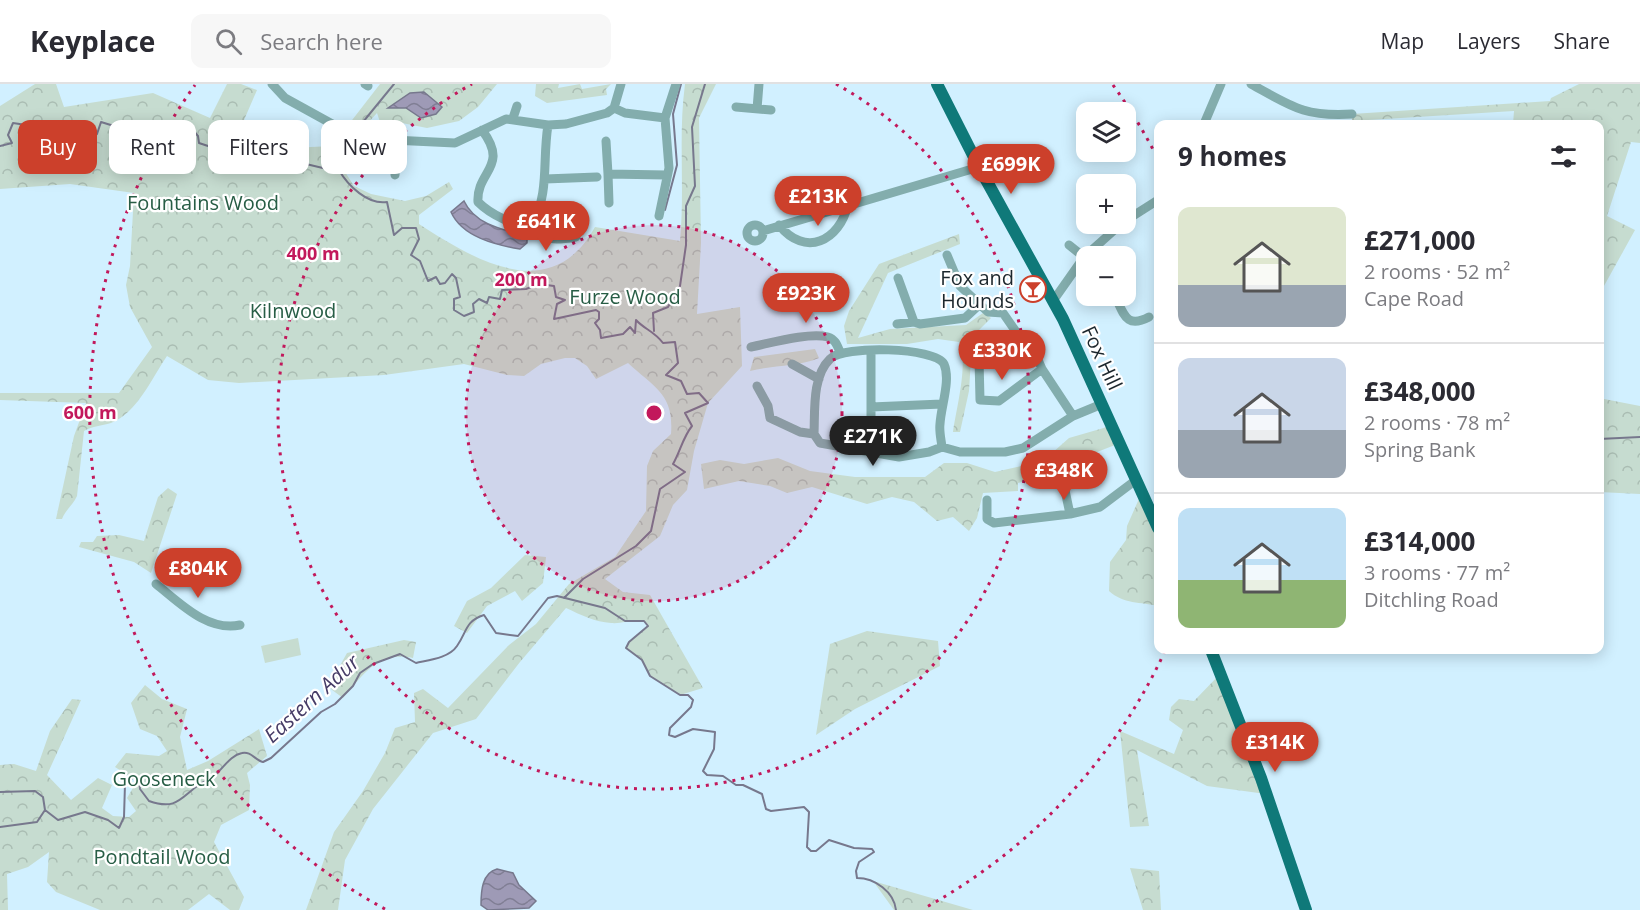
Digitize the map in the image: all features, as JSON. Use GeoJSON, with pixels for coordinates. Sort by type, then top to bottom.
{"type":"FeatureCollection","features":[{"type":"Feature","properties":{"kind":"main road","name":"Fox Hill"},"geometry":{"type":"LineString","coordinates":[[937,84],[979,167],[1053,301],[1154,519]]}},
{"type":"Feature","properties":{"kind":"main road"},"geometry":{"type":"LineString","coordinates":[[1213,654],[1261,778],[1306,910]]}},
{"type":"Feature","properties":{"kind":"street"},"geometry":{"type":"LineString","coordinates":[[273,84],[285,98],[325,120]]}},
{"type":"Feature","properties":{"kind":"street"},"geometry":{"type":"LineString","coordinates":[[614,108],[621,84]]}},
{"type":"Feature","properties":{"kind":"street"},"geometry":{"type":"LineString","coordinates":[[659,216],[669,151],[665,118],[676,84]]}},
{"type":"Feature","properties":{"kind":"street"},"geometry":{"type":"LineString","coordinates":[[757,109],[759,84]]}},
{"type":"Feature","properties":{"kind":"street"},"geometry":{"type":"LineString","coordinates":[[1206,120],[1221,84]]}},
{"type":"Feature","properties":{"kind":"street"},"geometry":{"type":"LineString","coordinates":[[1251,84],[1302,111],[1315,114],[1352,114]]}},
{"type":"Feature","properties":{"kind":"street"},"geometry":{"type":"LineString","coordinates":[[513,118],[517,106]]}},
{"type":"Feature","properties":{"kind":"street"},"geometry":{"type":"LineString","coordinates":[[736,107],[771,110]]}},
{"type":"Feature","properties":{"kind":"street"},"geometry":{"type":"LineString","coordinates":[[407,141],[455,143],[495,122],[513,118],[548,125],[576,122],[614,108],[625,113],[665,118]]}},
{"type":"Feature","properties":{"kind":"street"},"geometry":{"type":"LineString","coordinates":[[532,226],[542,207],[545,179],[544,148],[548,125]]}},
{"type":"Feature","properties":{"kind":"street"},"geometry":{"type":"LineString","coordinates":[[482,130],[492,146],[493,164],[477,193],[478,202],[484,208],[522,227],[532,226]]}},
{"type":"Feature","properties":{"kind":"street"},"geometry":{"type":"LineString","coordinates":[[606,141],[609,203]]}},
{"type":"Feature","properties":{"kind":"street"},"geometry":{"type":"LineString","coordinates":[[763,231],[979,167]]}},
{"type":"Feature","properties":{"kind":"street"},"geometry":{"type":"LineString","coordinates":[[608,174],[666,175]]}},
{"type":"Feature","properties":{"kind":"street"},"geometry":{"type":"LineString","coordinates":[[545,179],[597,177]]}},
{"type":"Feature","properties":{"kind":"street"},"geometry":{"type":"LineString","coordinates":[[1136,213],[1154,202]]}},
{"type":"Feature","properties":{"kind":"street"},"geometry":{"type":"LineString","coordinates":[[779,225],[788,237],[806,242],[820,241],[832,236],[844,221],[848,204]]}},
{"type":"Feature","properties":{"kind":"street"},"geometry":{"type":"LineString","coordinates":[[532,226],[538,235],[550,239],[576,237]]}},
{"type":"Feature","properties":{"kind":"street"},"geometry":{"type":"LineString","coordinates":[[1098,246],[1110,234]]}},
{"type":"Feature","properties":{"kind":"street"},"geometry":{"type":"LineString","coordinates":[[1069,245],[1076,249]]}},
{"type":"Feature","properties":{"kind":"street"},"geometry":{"type":"LineString","coordinates":[[947,255],[960,286],[988,312],[1003,313],[1022,339],[1032,346],[1042,369],[1073,416]]}},
{"type":"Feature","properties":{"kind":"street"},"geometry":{"type":"LineString","coordinates":[[1053,301],[1076,271]]}},
{"type":"Feature","properties":{"kind":"street"},"geometry":{"type":"LineString","coordinates":[[898,278],[914,322]]}},
{"type":"Feature","properties":{"kind":"street"},"geometry":{"type":"LineString","coordinates":[[897,324],[914,322],[920,324],[965,318],[979,305]]}},
{"type":"Feature","properties":{"kind":"street"},"geometry":{"type":"LineString","coordinates":[[1120,306],[1125,317],[1131,322],[1146,323]]}},
{"type":"Feature","properties":{"kind":"street"},"geometry":{"type":"LineString","coordinates":[[751,347],[795,339],[829,337],[837,343],[840,351]]}},
{"type":"Feature","properties":{"kind":"street"},"geometry":{"type":"LineString","coordinates":[[942,447],[942,404],[947,373],[943,362],[934,355],[840,351],[823,367],[819,379],[814,434],[820,443],[899,457],[929,452],[942,447],[960,452],[1005,452],[1023,448],[1073,416],[1102,404]]}},
{"type":"Feature","properties":{"kind":"street"},"geometry":{"type":"LineString","coordinates":[[871,351],[871,424]]}},
{"type":"Feature","properties":{"kind":"street"},"geometry":{"type":"LineString","coordinates":[[979,359],[980,400],[999,401],[1042,369]]}},
{"type":"Feature","properties":{"kind":"street"},"geometry":{"type":"LineString","coordinates":[[792,364],[819,379]]}},
{"type":"Feature","properties":{"kind":"street"},"geometry":{"type":"LineString","coordinates":[[757,386],[768,406],[770,418],[800,432],[814,434]]}},
{"type":"Feature","properties":{"kind":"street"},"geometry":{"type":"LineString","coordinates":[[871,407],[942,404]]}},
{"type":"Feature","properties":{"kind":"street"},"geometry":{"type":"LineString","coordinates":[[987,500],[987,519],[994,523],[1070,514],[1100,507],[1136,480]]}},
{"type":"Feature","properties":{"kind":"street"},"geometry":{"type":"LineString","coordinates":[[1063,481],[1070,514]]}},
{"type":"Feature","properties":{"kind":"street"},"geometry":{"type":"LineString","coordinates":[[156,584],[205,620],[225,626],[240,625]]}},
{"type":"Feature","properties":{"kind":"green space"},"geometry":{"type":"Polygon","coordinates":[[[35,84],[56,84],[64,107],[153,93],[210,118],[227,84],[241,84],[257,90],[244,120],[208,120],[208,174],[309,174],[309,147],[321,147],[321,174],[346,174],[354,186],[371,194],[405,201],[426,196],[449,182],[453,189],[419,215],[419,224],[464,251],[488,262],[512,269],[535,271],[557,265],[577,251],[595,227],[680,241],[685,84],[716,84],[699,118],[701,243],[697,314],[740,307],[742,366],[708,403],[694,451],[687,490],[673,505],[660,536],[605,579],[623,592],[650,595],[703,688],[680,695],[650,676],[642,660],[626,648],[629,642],[648,627],[644,621],[605,622],[588,618],[566,608],[476,719],[433,733],[373,809],[345,860],[338,910],[306,910],[334,832],[363,791],[385,753],[395,728],[415,722],[414,693],[423,689],[448,708],[509,645],[536,624],[569,584],[615,557],[646,511],[647,466],[653,451],[671,434],[671,420],[666,401],[654,386],[628,363],[596,379],[587,366],[575,358],[541,364],[524,376],[507,375],[464,364],[384,375],[239,383],[208,380],[167,356],[143,394],[129,411],[111,423],[84,431],[77,496],[62,519],[56,519],[74,436],[86,403],[0,400],[0,393],[119,393],[152,347],[130,307],[126,285],[130,266],[134,193],[70,184],[0,189],[0,106],[35,84]]]}},
{"type":"Feature","properties":{"kind":"green space"},"geometry":{"type":"Polygon","coordinates":[[[380,84],[497,84],[478,107],[459,121],[427,128],[407,124],[407,120],[379,120],[377,113],[371,120],[352,120],[380,84]]]}},
{"type":"Feature","properties":{"kind":"green space"},"geometry":{"type":"Polygon","coordinates":[[[536,84],[559,84],[558,88],[580,84],[582,89],[611,84],[606,89],[607,95],[547,103],[535,96],[536,84]]]}},
{"type":"Feature","properties":{"kind":"green space"},"geometry":{"type":"Polygon","coordinates":[[[1579,84],[1640,84],[1640,143],[1631,142],[1607,216],[1635,230],[1604,286],[1604,120],[1513,120],[1514,111],[1352,120],[1352,114],[1550,101],[1551,98],[1579,84]]]}},
{"type":"Feature","properties":{"kind":"green space"},"geometry":{"type":"Polygon","coordinates":[[[959,234],[960,244],[888,273],[858,338],[890,329],[966,325],[983,313],[991,318],[978,331],[972,343],[969,391],[960,432],[953,432],[963,362],[959,342],[938,339],[907,344],[847,344],[844,326],[849,311],[879,264],[959,234]]]}},
{"type":"Feature","properties":{"kind":"green space"},"geometry":{"type":"Polygon","coordinates":[[[815,349],[819,358],[811,361],[750,371],[754,357],[815,349]]]}},
{"type":"Feature","properties":{"kind":"green space"},"geometry":{"type":"Polygon","coordinates":[[[1604,399],[1640,406],[1640,494],[1604,492],[1604,399]]]}},
{"type":"Feature","properties":{"kind":"green space"},"geometry":{"type":"Polygon","coordinates":[[[1107,427],[1115,445],[1092,454],[1079,454],[1052,474],[1018,483],[1018,491],[983,493],[977,518],[969,531],[953,517],[937,521],[914,502],[892,497],[867,504],[812,487],[787,493],[770,486],[739,481],[704,489],[701,464],[720,460],[744,464],[778,458],[810,471],[855,477],[925,477],[944,463],[967,463],[995,472],[1043,461],[1069,438],[1107,427]]]}},
{"type":"Feature","properties":{"kind":"green space"},"geometry":{"type":"Polygon","coordinates":[[[168,488],[177,494],[151,573],[134,562],[79,547],[81,542],[93,542],[97,536],[119,535],[144,541],[158,497],[168,488]]]}},
{"type":"Feature","properties":{"kind":"green space"},"geometry":{"type":"Polygon","coordinates":[[[1142,492],[1154,519],[1154,605],[1126,600],[1109,591],[1110,562],[1126,540],[1127,526],[1142,492]]]}},
{"type":"Feature","properties":{"kind":"green space"},"geometry":{"type":"Polygon","coordinates":[[[525,555],[546,557],[543,583],[522,601],[515,591],[487,606],[467,633],[454,626],[467,601],[491,588],[525,555]]]}},
{"type":"Feature","properties":{"kind":"green space"},"geometry":{"type":"Polygon","coordinates":[[[867,631],[938,641],[940,666],[855,709],[816,735],[830,644],[867,631]]]}},
{"type":"Feature","properties":{"kind":"green space"},"geometry":{"type":"Polygon","coordinates":[[[298,638],[301,655],[265,663],[261,646],[298,638]]]}},
{"type":"Feature","properties":{"kind":"green space"},"geometry":{"type":"Polygon","coordinates":[[[404,640],[416,642],[413,658],[401,656],[381,661],[365,673],[343,698],[328,687],[347,653],[404,640]]]}},
{"type":"Feature","properties":{"kind":"green space"},"geometry":{"type":"Polygon","coordinates":[[[1221,673],[1266,794],[1207,786],[1137,750],[1149,826],[1130,827],[1120,731],[1174,754],[1183,730],[1169,720],[1171,707],[1179,699],[1194,701],[1221,673]]]}},
{"type":"Feature","properties":{"kind":"green space","name":"Pondtail Wood"},"geometry":{"type":"Polygon","coordinates":[[[145,685],[162,699],[187,709],[180,737],[187,770],[208,761],[259,729],[267,756],[247,773],[250,785],[249,810],[221,825],[214,842],[244,897],[239,910],[230,910],[209,894],[188,910],[100,910],[56,892],[47,882],[49,852],[28,867],[7,874],[8,910],[0,910],[0,765],[14,764],[36,771],[50,731],[72,699],[81,700],[47,775],[71,800],[98,778],[112,785],[102,808],[113,816],[129,817],[136,811],[127,798],[137,781],[115,767],[126,753],[159,756],[167,751],[157,736],[140,729],[131,703],[145,685]]]}},
{"type":"Feature","properties":{"kind":"green space"},"geometry":{"type":"Polygon","coordinates":[[[1130,868],[1159,871],[1161,910],[1143,910],[1130,868]]]}},
{"type":"Feature","properties":{"kind":"green space"},"geometry":{"type":"Polygon","coordinates":[[[873,881],[973,910],[894,910],[873,881]]]}},
{"type":"Feature","properties":{"kind":"water"},"geometry":{"type":"Polygon","coordinates":[[[424,92],[442,107],[436,114],[421,118],[406,108],[388,108],[410,93],[424,92]]]}},
{"type":"Feature","properties":{"kind":"water"},"geometry":{"type":"Polygon","coordinates":[[[464,201],[475,216],[500,229],[527,236],[527,243],[520,249],[471,234],[456,221],[451,212],[464,201]]]}},
{"type":"Feature","properties":{"kind":"water"},"geometry":{"type":"Polygon","coordinates":[[[497,869],[513,873],[519,885],[536,901],[529,908],[488,910],[481,905],[485,878],[497,869]]]}},
{"type":"Feature","properties":{"kind":"waterway"},"geometry":{"type":"LineString","coordinates":[[394,84],[338,154],[336,170],[339,170],[359,193],[373,201],[387,202],[394,235],[402,228],[416,228],[419,239],[411,255],[420,261],[428,281],[436,277],[440,284],[445,283],[452,274],[456,278],[460,297],[454,299],[454,310],[464,316],[474,312],[473,304],[479,299],[487,303],[489,297],[500,299],[502,290],[526,289],[539,284],[554,286],[556,297],[565,300],[557,304],[554,319],[596,310],[599,312],[599,319],[595,323],[600,330],[601,338],[623,334],[630,327],[635,333],[636,320],[663,343],[675,342],[678,363],[666,375],[681,381],[687,394],[699,393],[708,403],[685,413],[692,426],[673,464],[685,472],[660,489],[651,531],[636,546],[583,579],[564,598]]}},
{"type":"Feature","properties":{"kind":"waterway"},"geometry":{"type":"LineString","coordinates":[[665,210],[677,165],[673,114],[681,84]]}},
{"type":"Feature","properties":{"kind":"waterway"},"geometry":{"type":"LineString","coordinates":[[654,331],[653,313],[668,307],[680,286],[686,245],[686,206],[695,186],[692,127],[705,84]]}},
{"type":"Feature","properties":{"kind":"waterway"},"geometry":{"type":"LineString","coordinates":[[0,146],[12,143],[8,135],[13,123],[26,125],[33,137],[52,144],[62,138],[76,145],[79,136],[90,140],[97,134],[101,122],[114,126],[122,132],[125,124],[140,122],[149,129],[146,142],[154,142],[160,123],[192,129],[198,136],[199,143],[211,147],[230,137],[237,157],[246,162],[251,158],[268,161],[284,155],[289,156],[293,149],[301,153],[306,164],[321,168]]}},
{"type":"Feature","properties":{"kind":"waterway"},"geometry":{"type":"LineString","coordinates":[[1604,439],[1640,437]]}},
{"type":"Feature","properties":{"kind":"waterway","name":"Eastern Adur"},"geometry":{"type":"LineString","coordinates":[[0,792],[35,791],[43,797],[45,810],[58,820],[85,812],[108,820],[119,828],[124,817],[125,784],[134,777],[139,780],[140,789],[149,801],[158,804],[178,801],[213,777],[238,754],[248,753],[263,762],[271,758],[321,712],[335,704],[353,686],[360,673],[373,664],[400,654],[416,663],[444,656],[457,646],[473,620],[484,615],[496,633],[518,636],[548,598],[557,596],[605,608],[625,621],[644,621],[648,626],[629,642],[626,648],[642,660],[650,676],[680,695],[688,695],[693,700],[691,707],[670,728],[669,735],[675,737],[693,729],[715,732],[714,749],[703,771],[707,775],[723,776],[736,785],[743,785],[762,794],[766,809],[771,811],[804,807],[809,812],[807,847],[811,851],[816,851],[829,840],[854,848],[872,849],[874,852],[859,862],[856,871],[857,878],[870,880],[882,887],[892,897],[896,910]]}},
{"type":"Feature","properties":{"kind":"waterway"},"geometry":{"type":"LineString","coordinates":[[0,827],[37,822],[45,810]]}},
{"type":"Feature","properties":{"kind":"place","name":"Fox and Hounds"},"geometry":{"type":"Point","coordinates":[1033,289]}},
{"type":"Feature","properties":{"kind":"park label","name":"Fountains Wood"},"geometry":{"type":"Point","coordinates":[203,203]}},
{"type":"Feature","properties":{"kind":"park label","name":"Furze Wood"},"geometry":{"type":"Point","coordinates":[625,297]}},
{"type":"Feature","properties":{"kind":"park label","name":"Kilnwood"},"geometry":{"type":"Point","coordinates":[293,311]}},
{"type":"Feature","properties":{"kind":"park label","name":"Gooseneck"},"geometry":{"type":"Point","coordinates":[164,779]}}]}
